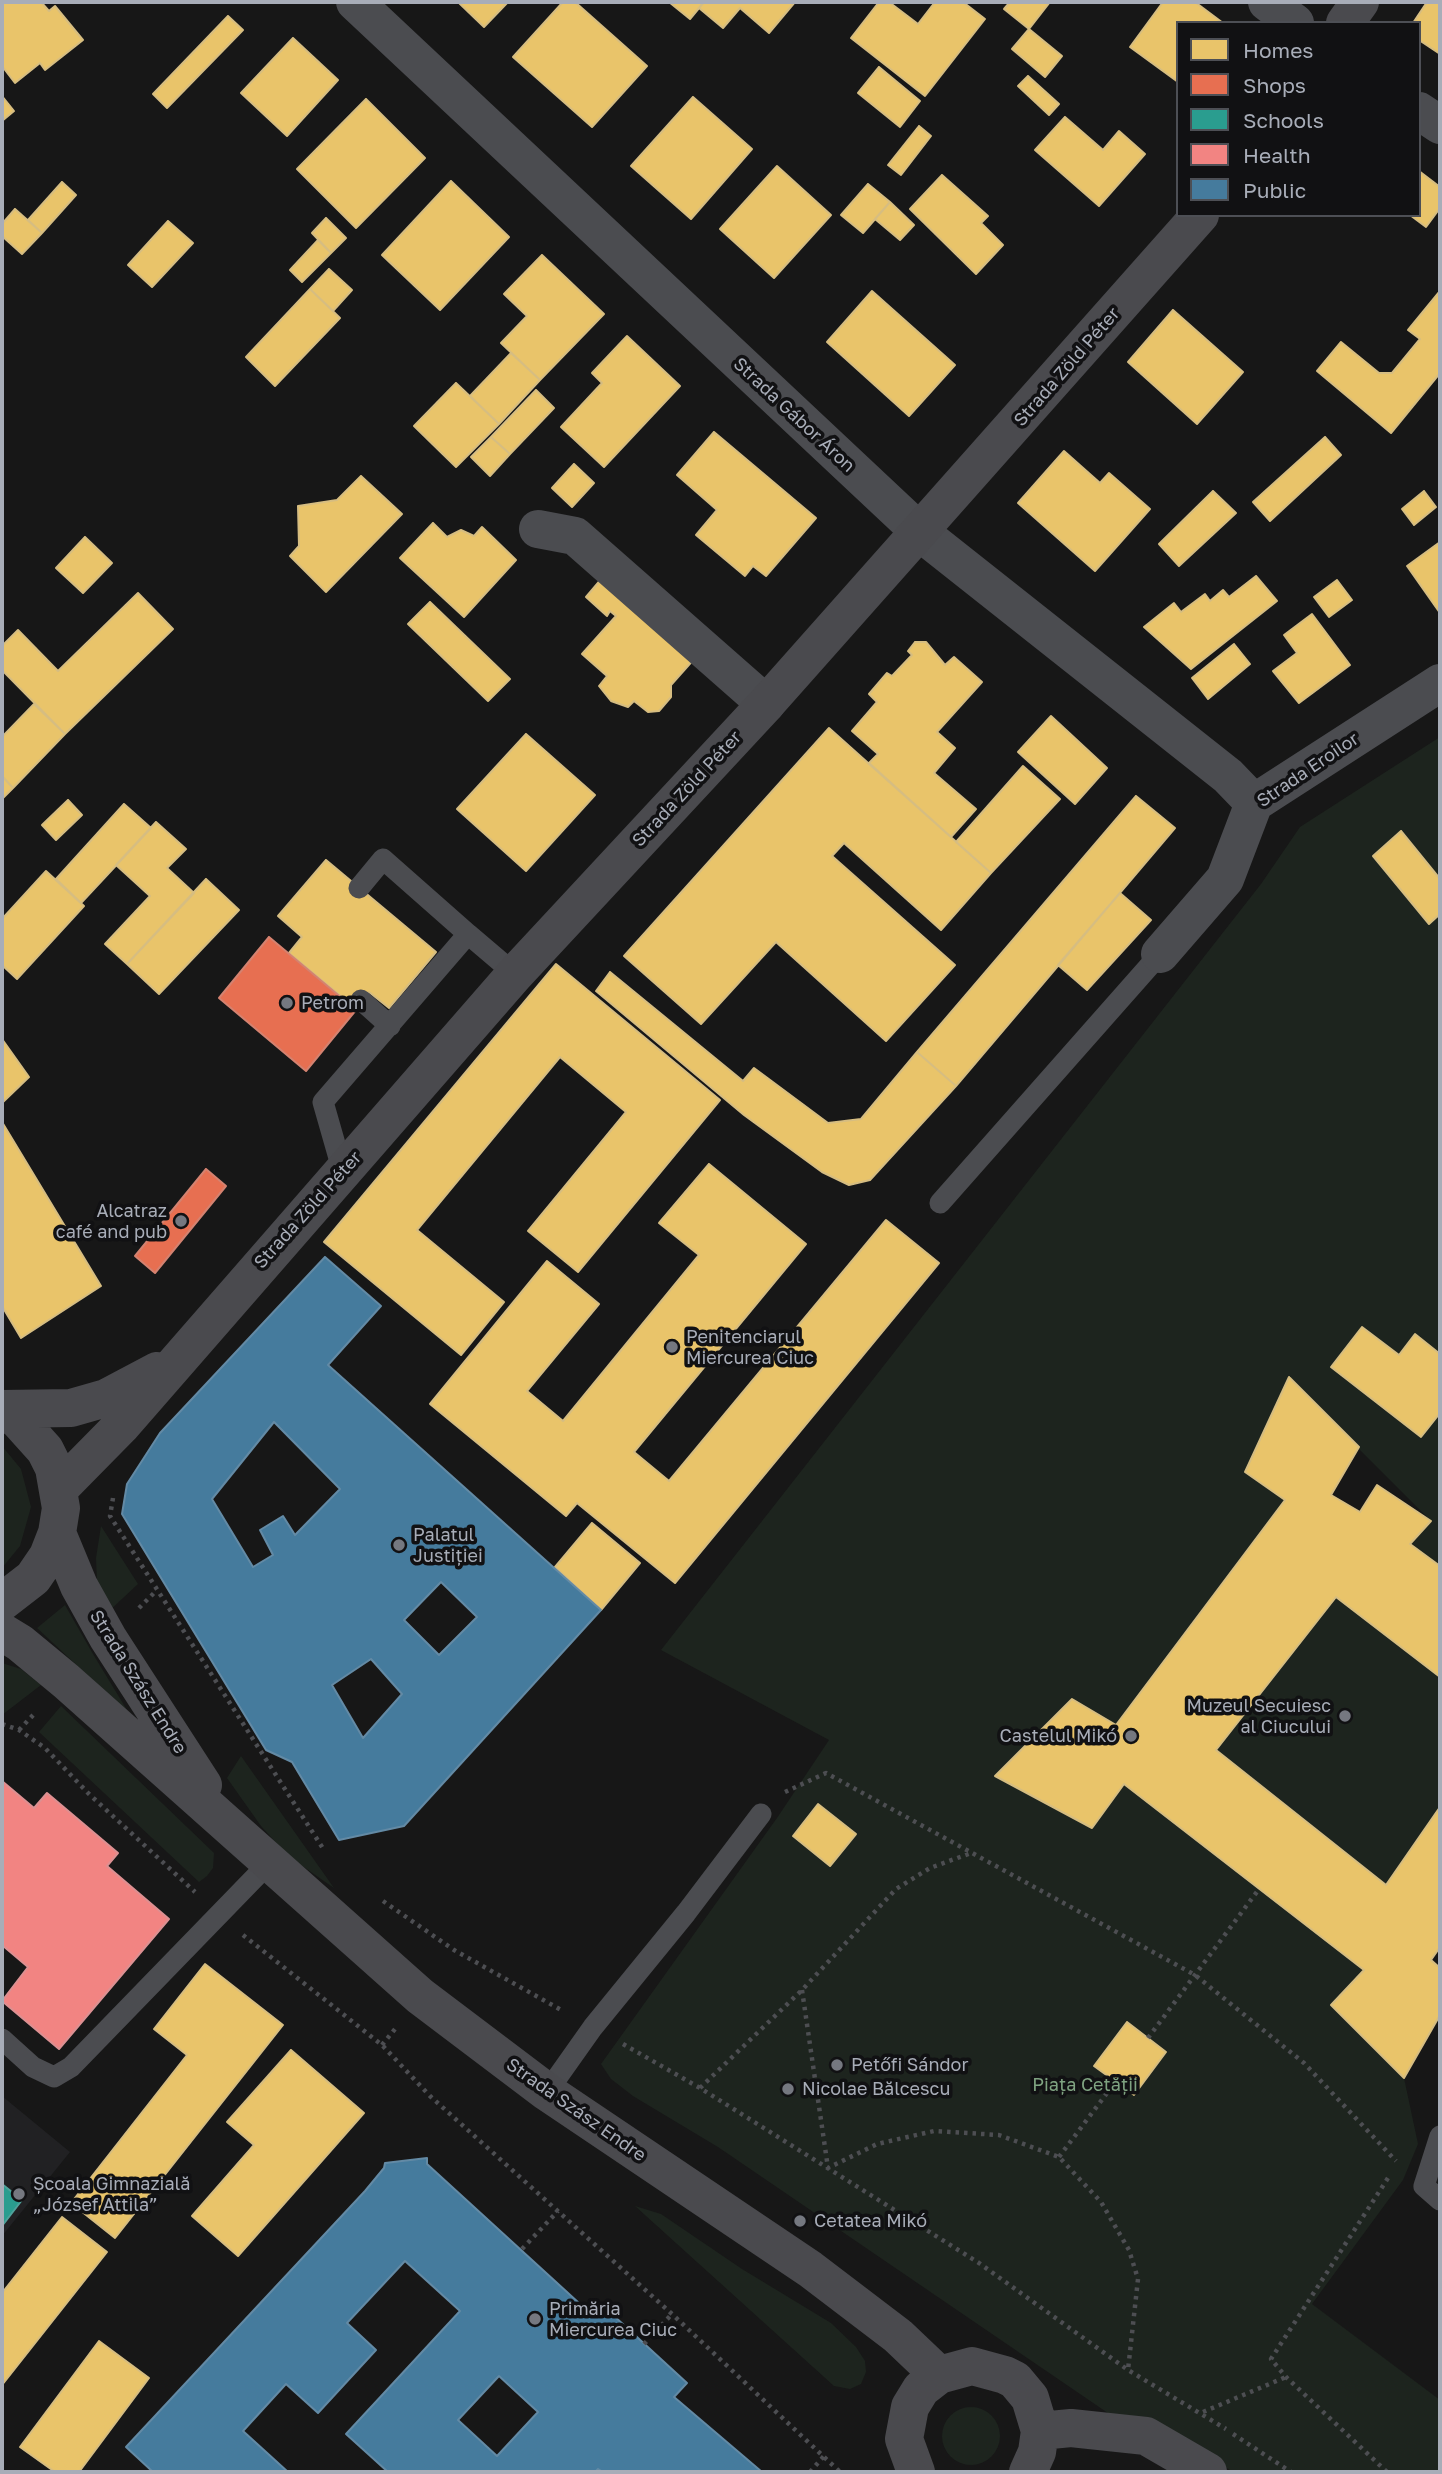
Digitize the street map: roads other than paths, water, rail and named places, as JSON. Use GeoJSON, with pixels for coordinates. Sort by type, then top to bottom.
{"type":"FeatureCollection","features":[{"type":"Feature","properties":{"kind":"street","name":"Strada Gábor Áron"},"geometry":{"type":"LineString","coordinates":[[355,2],[921,533],[1228,776],[1254,803]]}},
{"type":"Feature","properties":{"kind":"street"},"geometry":{"type":"LineString","coordinates":[[1267,2],[1291,21]]}},
{"type":"Feature","properties":{"kind":"street"},"geometry":{"type":"LineString","coordinates":[[1346,21],[1360,2]]}},
{"type":"Feature","properties":{"kind":"street"},"geometry":{"type":"LineString","coordinates":[[1421,112],[1440,125]]}},
{"type":"Feature","properties":{"kind":"street","name":"Strada Zöld Péter"},"geometry":{"type":"LineString","coordinates":[[60,1488],[121,1426],[174,1362],[515,974],[921,533],[1198,217]]}},
{"type":"Feature","properties":{"kind":"street"},"geometry":{"type":"LineString","coordinates":[[538,529],[575,536],[766,704]]}},
{"type":"Feature","properties":{"kind":"street","name":"Strada Eroilor"},"geometry":{"type":"LineString","coordinates":[[1160,954],[1225,879],[1254,803],[1440,682]]}},
{"type":"Feature","properties":{"kind":"street","name":"Strada Zöld Péter"},"geometry":{"type":"LineString","coordinates":[[2,1409],[71,1408],[106,1398],[174,1362]]}},
{"type":"Feature","properties":{"kind":"street"},"geometry":{"type":"LineString","coordinates":[[2,1409],[18,1420],[45,1450],[60,1488],[61,1508],[57,1533],[48,1556],[33,1578],[2,1602]]}},
{"type":"Feature","properties":{"kind":"street","name":"Strada Szász Endre"},"geometry":{"type":"LineString","coordinates":[[57,1533],[79,1586],[108,1638],[229,1826]]}},
{"type":"Feature","properties":{"kind":"street","name":"Strada Szász Endre"},"geometry":{"type":"LineString","coordinates":[[2,1632],[20,1643],[66,1681],[268,1864],[420,1996],[547,2092],[810,2269],[898,2336],[939,2375]]}},
{"type":"Feature","properties":{"kind":"street"},"geometry":{"type":"LineString","coordinates":[[916,2472],[906,2449],[906,2418],[921,2389],[939,2375],[972,2366],[1015,2380],[1030,2398],[1040,2431],[1037,2452],[1028,2472]]}},
{"type":"Feature","properties":{"kind":"street"},"geometry":{"type":"LineString","coordinates":[[1040,2431],[1071,2428],[1146,2436],[1208,2472]]}},
{"type":"Feature","properties":{"kind":"lane"},"geometry":{"type":"LineString","coordinates":[[359,888],[383,859],[515,974]]}},
{"type":"Feature","properties":{"kind":"lane"},"geometry":{"type":"LineString","coordinates":[[343,1172],[323,1102],[468,934]]}},
{"type":"Feature","properties":{"kind":"lane"},"geometry":{"type":"LineString","coordinates":[[940,1203],[1160,954]]}},
{"type":"Feature","properties":{"kind":"lane"},"geometry":{"type":"LineString","coordinates":[[361,1000],[390,1027]]}},
{"type":"Feature","properties":{"kind":"lane"},"geometry":{"type":"LineString","coordinates":[[547,2092],[593,2027],[686,1913],[761,1814]]}},
{"type":"Feature","properties":{"kind":"lane"},"geometry":{"type":"LineString","coordinates":[[2,2039],[33,2067],[54,2077],[71,2067],[268,1864]]}},
{"type":"Feature","properties":{"kind":"lane"},"geometry":{"type":"LineString","coordinates":[[1440,2136],[1424,2186],[1440,2200]]}},
{"type":"Feature","properties":{"kind":"place","name":"Petrom"},"geometry":{"type":"Point","coordinates":[287,1003]}},
{"type":"Feature","properties":{"kind":"place","name":"Alcatraz café and pub"},"geometry":{"type":"Point","coordinates":[181,1221]}},
{"type":"Feature","properties":{"kind":"place","name":"Penitenciarul Miercurea Ciuc"},"geometry":{"type":"Point","coordinates":[672,1347]}},
{"type":"Feature","properties":{"kind":"place","name":"Palatul Justiției"},"geometry":{"type":"Point","coordinates":[399,1545]}},
{"type":"Feature","properties":{"kind":"place","name":"Muzeul Secuiesc al Ciucului"},"geometry":{"type":"Point","coordinates":[1345,1716]}},
{"type":"Feature","properties":{"kind":"place","name":"Castelul Mikó"},"geometry":{"type":"Point","coordinates":[1131,1736]}},
{"type":"Feature","properties":{"kind":"place","name":"Petőfi Sándor"},"geometry":{"type":"Point","coordinates":[837,2065]}},
{"type":"Feature","properties":{"kind":"place","name":"Nicolae Bălcescu"},"geometry":{"type":"Point","coordinates":[788,2089]}},
{"type":"Feature","properties":{"kind":"place","name":"Școala Gimnazială „József Attila”"},"geometry":{"type":"Point","coordinates":[19,2194]}},
{"type":"Feature","properties":{"kind":"place","name":"Cetatea Mikó"},"geometry":{"type":"Point","coordinates":[800,2221]}},
{"type":"Feature","properties":{"kind":"place","name":"Primăria Miercurea Ciuc"},"geometry":{"type":"Point","coordinates":[535,2319]}},
{"type":"Feature","properties":{"kind":"park label","name":"Piața Cetății"},"geometry":{"type":"Point","coordinates":[1085,2085]}}]}
